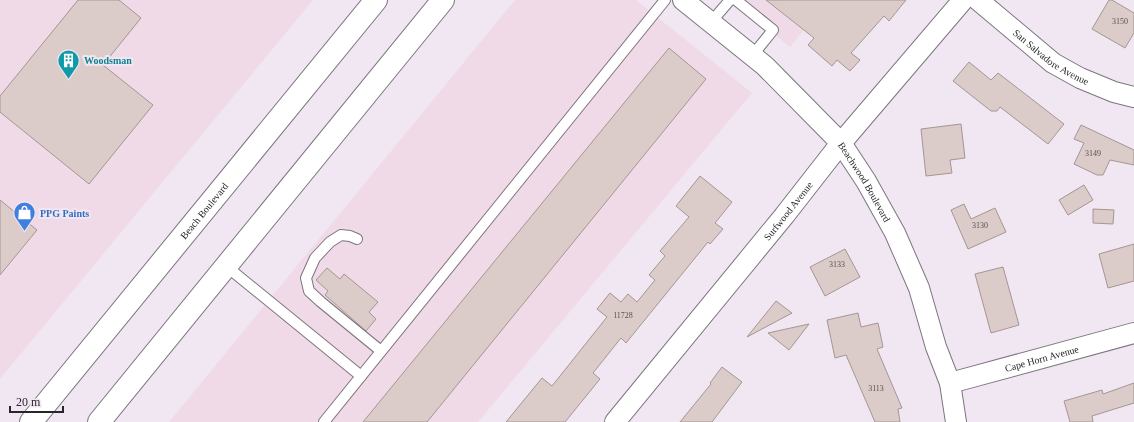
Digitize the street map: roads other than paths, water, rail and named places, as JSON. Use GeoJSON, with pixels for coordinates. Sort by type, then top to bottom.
{"type":"FeatureCollection","features":[{"type":"Feature","properties":{"kind":"highway","name":"Beach Boulevard"},"geometry":{"type":"LineString","coordinates":[[31,422],[376,0]]}},
{"type":"Feature","properties":{"kind":"highway"},"geometry":{"type":"LineString","coordinates":[[99,422],[443,0]]}},
{"type":"Feature","properties":{"kind":"street","name":"Beachwood Boulevard"},"geometry":{"type":"LineString","coordinates":[[683,0],[766,66],[841,143],[866,181],[895,233],[919,288],[936,347],[950,383],[956,422]]}},
{"type":"Feature","properties":{"kind":"street","name":"Surfwood Avenue"},"geometry":{"type":"LineString","coordinates":[[615,422],[784,216],[841,143],[962,0]]}},
{"type":"Feature","properties":{"kind":"street","name":"San Salvadore Avenue"},"geometry":{"type":"LineString","coordinates":[[978,0],[1053,63],[1080,78],[1114,92],[1134,97]]}},
{"type":"Feature","properties":{"kind":"street","name":"Cape Horn Avenue"},"geometry":{"type":"LineString","coordinates":[[950,383],[1134,333]]}},
{"type":"Feature","properties":{"kind":"lane"},"geometry":{"type":"LineString","coordinates":[[324,422],[665,0]]}},
{"type":"Feature","properties":{"kind":"lane"},"geometry":{"type":"LineString","coordinates":[[711,22],[730,0]]}},
{"type":"Feature","properties":{"kind":"lane"},"geometry":{"type":"LineString","coordinates":[[736,0],[773,30],[752,56]]}},
{"type":"Feature","properties":{"kind":"lane"},"geometry":{"type":"LineString","coordinates":[[357,239],[350,236],[341,235],[330,242],[316,258],[306,278],[307,284],[309,291],[321,302],[382,351]]}},
{"type":"Feature","properties":{"kind":"lane"},"geometry":{"type":"LineString","coordinates":[[226,266],[361,376]]}},
{"type":"Feature","properties":{"kind":"place","name":"Woodsman"},"geometry":{"type":"Point","coordinates":[68,80]}},
{"type":"Feature","properties":{"kind":"place","name":"PPG Paints"},"geometry":{"type":"Point","coordinates":[24,232]}}]}
